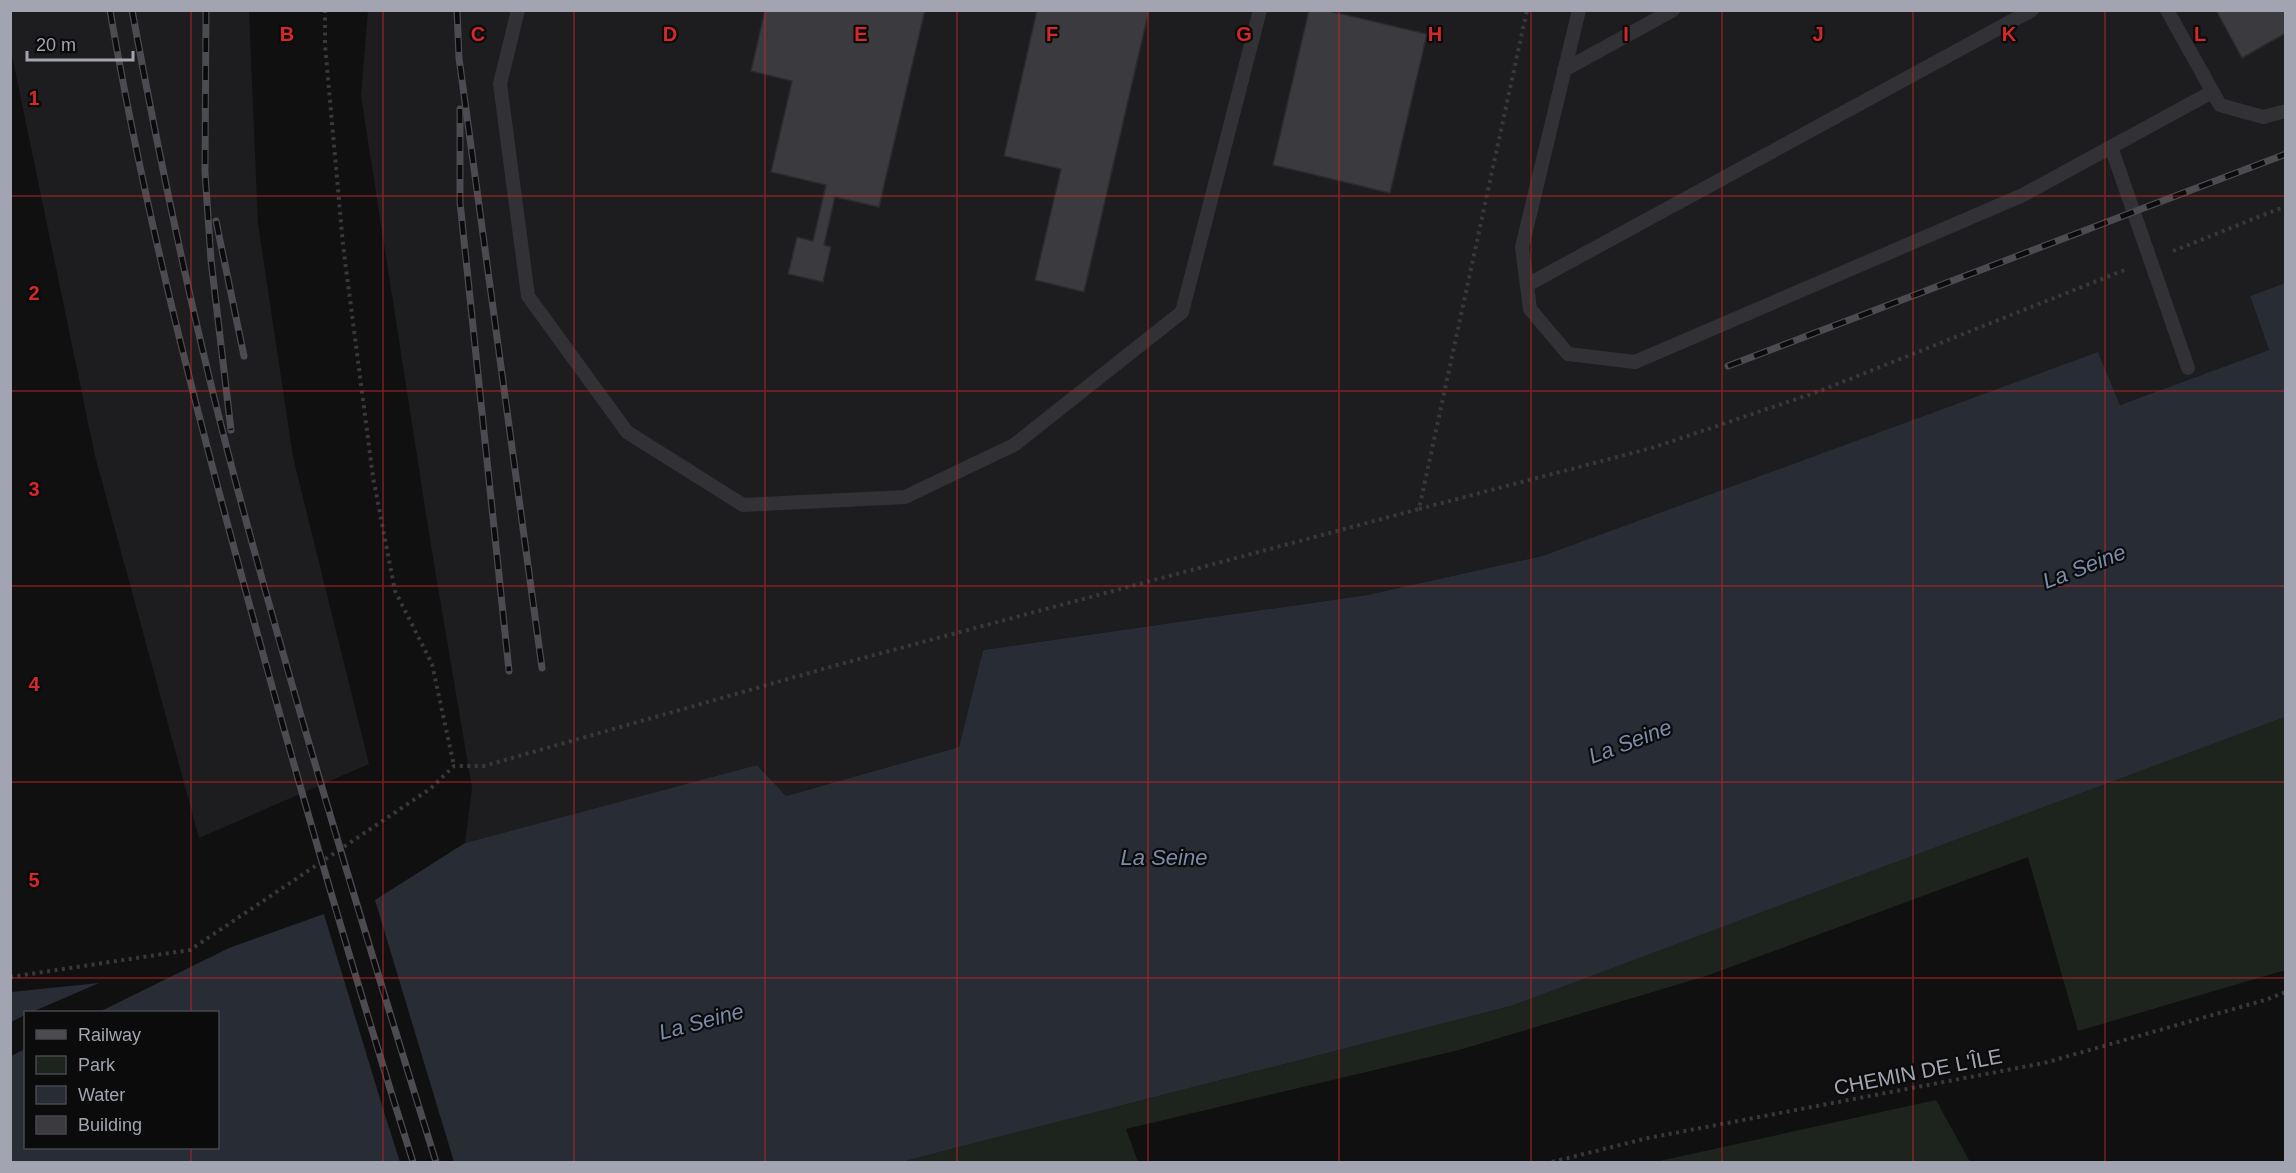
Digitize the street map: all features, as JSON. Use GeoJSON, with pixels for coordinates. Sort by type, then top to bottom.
{"type":"FeatureCollection","features":[{"type":"Feature","properties":{"kind":"lane"},"geometry":{"type":"LineString","coordinates":[[518,10],[500,84],[528,296],[627,432],[743,505],[905,497],[1014,445],[1182,312],[1260,10]]}},
{"type":"Feature","properties":{"kind":"lane"},"geometry":{"type":"LineString","coordinates":[[1579,10],[1521,247],[1530,309],[1568,354],[1635,362],[2023,195],[2212,92]]}},
{"type":"Feature","properties":{"kind":"lane"},"geometry":{"type":"LineString","coordinates":[[1564,70],[1673,10]]}},
{"type":"Feature","properties":{"kind":"lane"},"geometry":{"type":"LineString","coordinates":[[1527,285],[2032,10]]}},
{"type":"Feature","properties":{"kind":"lane"},"geometry":{"type":"LineString","coordinates":[[2167,10],[2220,105],[2263,117],[2286,111]]}},
{"type":"Feature","properties":{"kind":"lane"},"geometry":{"type":"LineString","coordinates":[[2111,147],[2188,368]]}},
{"type":"Feature","properties":{"kind":"path"},"geometry":{"type":"LineString","coordinates":[[325,10],[325,45],[343,245],[373,477],[395,591],[432,664],[454,766]]}},
{"type":"Feature","properties":{"kind":"path"},"geometry":{"type":"LineString","coordinates":[[1419,509],[1527,10]]}},
{"type":"Feature","properties":{"kind":"path"},"geometry":{"type":"LineString","coordinates":[[10,977],[190,950],[430,789],[454,766],[484,766],[849,662],[1654,447],[1806,396],[2286,206]]}},
{"type":"Feature","properties":{"kind":"path","name":"CHEMIN DE L'ÎLE"},"geometry":{"type":"LineString","coordinates":[[1552,1162],[1648,1138],[2044,1063],[2286,992]]}},
{"type":"Feature","properties":{"kind":"shaded area"},"geometry":{"type":"Polygon","coordinates":[[[368,10],[2285,11],[2285,283],[2250,296],[2269,350],[2120,405],[2098,353],[1542,556],[1367,595],[983,650],[959,747],[786,796],[757,765],[465,843],[472,788],[431,546],[361,96],[368,10]]]}},
{"type":"Feature","properties":{"kind":"shaded area"},"geometry":{"type":"Polygon","coordinates":[[[10,11],[249,11],[258,224],[293,457],[369,764],[199,838],[95,456],[11,51],[10,11]]]}},
{"type":"Feature","properties":{"kind":"green space"},"geometry":{"type":"Polygon","coordinates":[[[2285,717],[2286,970],[2078,1031],[2028,857],[1706,976],[1459,1050],[1126,1129],[1138,1162],[901,1162],[1511,1006],[2285,717]]]}},
{"type":"Feature","properties":{"kind":"green space"},"geometry":{"type":"Polygon","coordinates":[[[1936,1100],[1970,1162],[1655,1162],[1936,1100]]]}},
{"type":"Feature","properties":{"kind":"water","name":"La Seine"},"geometry":{"type":"Polygon","coordinates":[[[2285,283],[2285,717],[1511,1006],[901,1162],[11,1162],[11,1056],[24,1050],[24,1149],[219,1149],[219,1011],[101,1011],[229,948],[324,914],[375,900],[465,843],[757,765],[786,796],[959,747],[983,650],[1367,595],[1542,556],[2098,352],[2120,405],[2269,350],[2250,296],[2285,283]]]}},
{"type":"Feature","properties":{"kind":"water"},"geometry":{"type":"Polygon","coordinates":[[[99,983],[34,1011],[24,1011],[24,1016],[11,1022],[11,992],[99,983]]]}},
{"type":"Feature","properties":{"kind":"pier"},"geometry":{"type":"Polygon","coordinates":[[[374,897],[454,1162],[400,1162],[323,911],[374,897]]]}},
{"type":"Feature","properties":{"kind":"building"},"geometry":{"type":"Polygon","coordinates":[[[765,10],[925,10],[879,207],[835,197],[824,245],[831,247],[823,282],[788,274],[797,237],[813,241],[826,185],[771,172],[792,81],[751,71],[765,10]]]}},
{"type":"Feature","properties":{"kind":"building"},"geometry":{"type":"Polygon","coordinates":[[[1037,10],[1149,10],[1084,292],[1035,280],[1061,169],[1004,156],[1037,10]]]}},
{"type":"Feature","properties":{"kind":"building"},"geometry":{"type":"Polygon","coordinates":[[[1309,10],[1325,10],[1427,34],[1390,193],[1273,165],[1309,10]]]}},
{"type":"Feature","properties":{"kind":"building"},"geometry":{"type":"Polygon","coordinates":[[[2216,10],[2286,10],[2286,33],[2242,58],[2216,10]]]}},
{"type":"Feature","properties":{"kind":"railway"},"geometry":{"type":"LineString","coordinates":[[110,10],[152,222],[203,431],[302,793],[413,1162]]}},
{"type":"Feature","properties":{"kind":"railway"},"geometry":{"type":"LineString","coordinates":[[132,10],[183,263],[228,451],[266,595],[313,757],[436,1162]]}},
{"type":"Feature","properties":{"kind":"railway"},"geometry":{"type":"LineString","coordinates":[[206,10],[205,172],[211,260],[231,430]]}},
{"type":"Feature","properties":{"kind":"railway"},"geometry":{"type":"LineString","coordinates":[[457,10],[459,58],[542,668]]}},
{"type":"Feature","properties":{"kind":"railway"},"geometry":{"type":"LineString","coordinates":[[460,109],[460,202],[509,671]]}},
{"type":"Feature","properties":{"kind":"railway"},"geometry":{"type":"LineString","coordinates":[[1728,366],[2286,154]]}},
{"type":"Feature","properties":{"kind":"railway"},"geometry":{"type":"LineString","coordinates":[[216,221],[244,356]]}}]}
